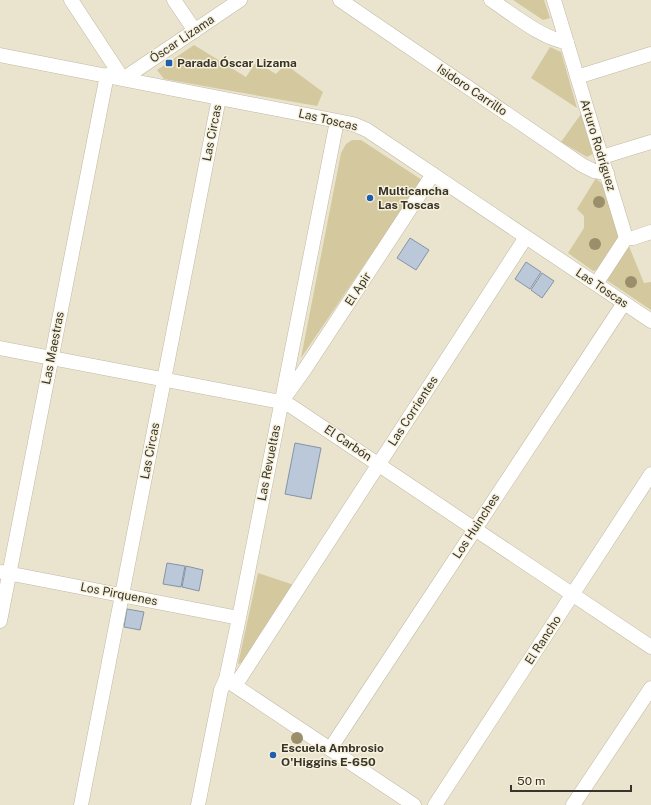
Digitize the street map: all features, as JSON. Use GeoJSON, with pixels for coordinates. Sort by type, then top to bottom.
{"type":"FeatureCollection","features":[{"type":"Feature","properties":{"kind":"street"},"geometry":{"type":"LineString","coordinates":[[71,0],[123,79]]}},
{"type":"Feature","properties":{"kind":"street"},"geometry":{"type":"LineString","coordinates":[[174,0],[195,31]]}},
{"type":"Feature","properties":{"kind":"street","name":"Óscar Lizama"},"geometry":{"type":"LineString","coordinates":[[123,79],[240,0]]}},
{"type":"Feature","properties":{"kind":"street","name":"Isidoro Carrillo"},"geometry":{"type":"LineString","coordinates":[[340,0],[582,165],[594,171],[607,173]]}},
{"type":"Feature","properties":{"kind":"street"},"geometry":{"type":"LineString","coordinates":[[491,0],[547,36],[558,41],[567,42]]}},
{"type":"Feature","properties":{"kind":"street","name":"Arturo Rodríguez"},"geometry":{"type":"LineString","coordinates":[[554,0],[626,238]]}},
{"type":"Feature","properties":{"kind":"street"},"geometry":{"type":"LineString","coordinates":[[577,77],[651,54]]}},
{"type":"Feature","properties":{"kind":"street","name":"Las Toscas"},"geometry":{"type":"LineString","coordinates":[[0,55],[353,124],[367,130],[651,321]]}},
{"type":"Feature","properties":{"kind":"street","name":"Las Maestras"},"geometry":{"type":"LineString","coordinates":[[0,621],[5,572],[51,358],[106,75]]}},
{"type":"Feature","properties":{"kind":"street","name":"Las Circas"},"geometry":{"type":"LineString","coordinates":[[81,805],[219,98]]}},
{"type":"Feature","properties":{"kind":"street","name":"Las Revueltas"},"geometry":{"type":"LineString","coordinates":[[198,805],[221,690],[230,682],[239,618],[336,121]]}},
{"type":"Feature","properties":{"kind":"street"},"geometry":{"type":"LineString","coordinates":[[602,157],[651,142]]}},
{"type":"Feature","properties":{"kind":"street","name":"El Apir"},"geometry":{"type":"LineString","coordinates":[[281,402],[305,369],[433,174]]}},
{"type":"Feature","properties":{"kind":"street"},"geometry":{"type":"LineString","coordinates":[[596,284],[626,238],[633,238],[651,232]]}},
{"type":"Feature","properties":{"kind":"street","name":"Las Corrientes"},"geometry":{"type":"LineString","coordinates":[[230,682],[379,464],[526,237]]}},
{"type":"Feature","properties":{"kind":"street","name":"Los Huinches"},"geometry":{"type":"LineString","coordinates":[[330,749],[624,302]]}},
{"type":"Feature","properties":{"kind":"street","name":"El Carbón"},"geometry":{"type":"LineString","coordinates":[[0,348],[281,402],[300,411],[651,647]]}},
{"type":"Feature","properties":{"kind":"street","name":"El Rancho"},"geometry":{"type":"LineString","coordinates":[[434,805],[651,474]]}},
{"type":"Feature","properties":{"kind":"street","name":"Los Pirquenes"},"geometry":{"type":"LineString","coordinates":[[5,572],[239,618]]}},
{"type":"Feature","properties":{"kind":"street"},"geometry":{"type":"LineString","coordinates":[[230,682],[414,805]]}},
{"type":"Feature","properties":{"kind":"street"},"geometry":{"type":"LineString","coordinates":[[573,805],[651,688]]}},
{"type":"Feature","properties":{"kind":"shaded area"},"geometry":{"type":"Polygon","coordinates":[[[513,0],[544,0],[550,18],[543,20],[513,0]]]}},
{"type":"Feature","properties":{"kind":"shaded area"},"geometry":{"type":"Polygon","coordinates":[[[194,45],[246,77],[256,62],[276,74],[285,64],[323,92],[317,106],[164,79],[157,70],[194,45]]]}},
{"type":"Feature","properties":{"kind":"shaded area"},"geometry":{"type":"Polygon","coordinates":[[[550,47],[561,52],[577,108],[531,78],[550,47]]]}},
{"type":"Feature","properties":{"kind":"shaded area"},"geometry":{"type":"Polygon","coordinates":[[[581,114],[593,154],[587,157],[561,142],[581,114]]]}},
{"type":"Feature","properties":{"kind":"shaded area"},"geometry":{"type":"Polygon","coordinates":[[[352,140],[361,140],[422,180],[301,358],[341,153],[346,144],[352,140]]]}},
{"type":"Feature","properties":{"kind":"shaded area"},"geometry":{"type":"Polygon","coordinates":[[[596,178],[605,187],[618,230],[618,240],[600,269],[593,271],[568,253],[584,228],[584,216],[577,209],[596,178]]]}},
{"type":"Feature","properties":{"kind":"shaded area"},"geometry":{"type":"Polygon","coordinates":[[[628,244],[644,283],[651,282],[651,310],[605,279],[628,244]]]}},
{"type":"Feature","properties":{"kind":"shaded area"},"geometry":{"type":"Polygon","coordinates":[[[258,573],[294,585],[245,662],[238,664],[258,573]]]}},
{"type":"Feature","properties":{"kind":"building"},"geometry":{"type":"Polygon","coordinates":[[[410,238],[429,250],[416,270],[397,258],[410,238]]]}},
{"type":"Feature","properties":{"kind":"building"},"geometry":{"type":"Polygon","coordinates":[[[526,262],[541,272],[530,289],[515,279],[526,262]]]}},
{"type":"Feature","properties":{"kind":"building"},"geometry":{"type":"Polygon","coordinates":[[[542,273],[554,281],[542,298],[531,290],[542,273]]]}},
{"type":"Feature","properties":{"kind":"building"},"geometry":{"type":"Polygon","coordinates":[[[295,443],[321,448],[311,499],[285,494],[295,443]]]}},
{"type":"Feature","properties":{"kind":"building"},"geometry":{"type":"Polygon","coordinates":[[[167,563],[185,566],[181,587],[163,584],[167,563]]]}},
{"type":"Feature","properties":{"kind":"building"},"geometry":{"type":"Polygon","coordinates":[[[186,566],[203,570],[199,591],[182,587],[186,566]]]}},
{"type":"Feature","properties":{"kind":"building"},"geometry":{"type":"Polygon","coordinates":[[[127,609],[144,612],[140,630],[124,627],[127,609]]]}},
{"type":"Feature","properties":{"kind":"place","name":"Parada Óscar Lizama"},"geometry":{"type":"Point","coordinates":[169,63]}},
{"type":"Feature","properties":{"kind":"place","name":"Multicancha Las Toscas"},"geometry":{"type":"Point","coordinates":[370,198]}},
{"type":"Feature","properties":{"kind":"place","name":"Escuela Ambrosio O'Higgins E-650"},"geometry":{"type":"Point","coordinates":[273,755]}}]}
